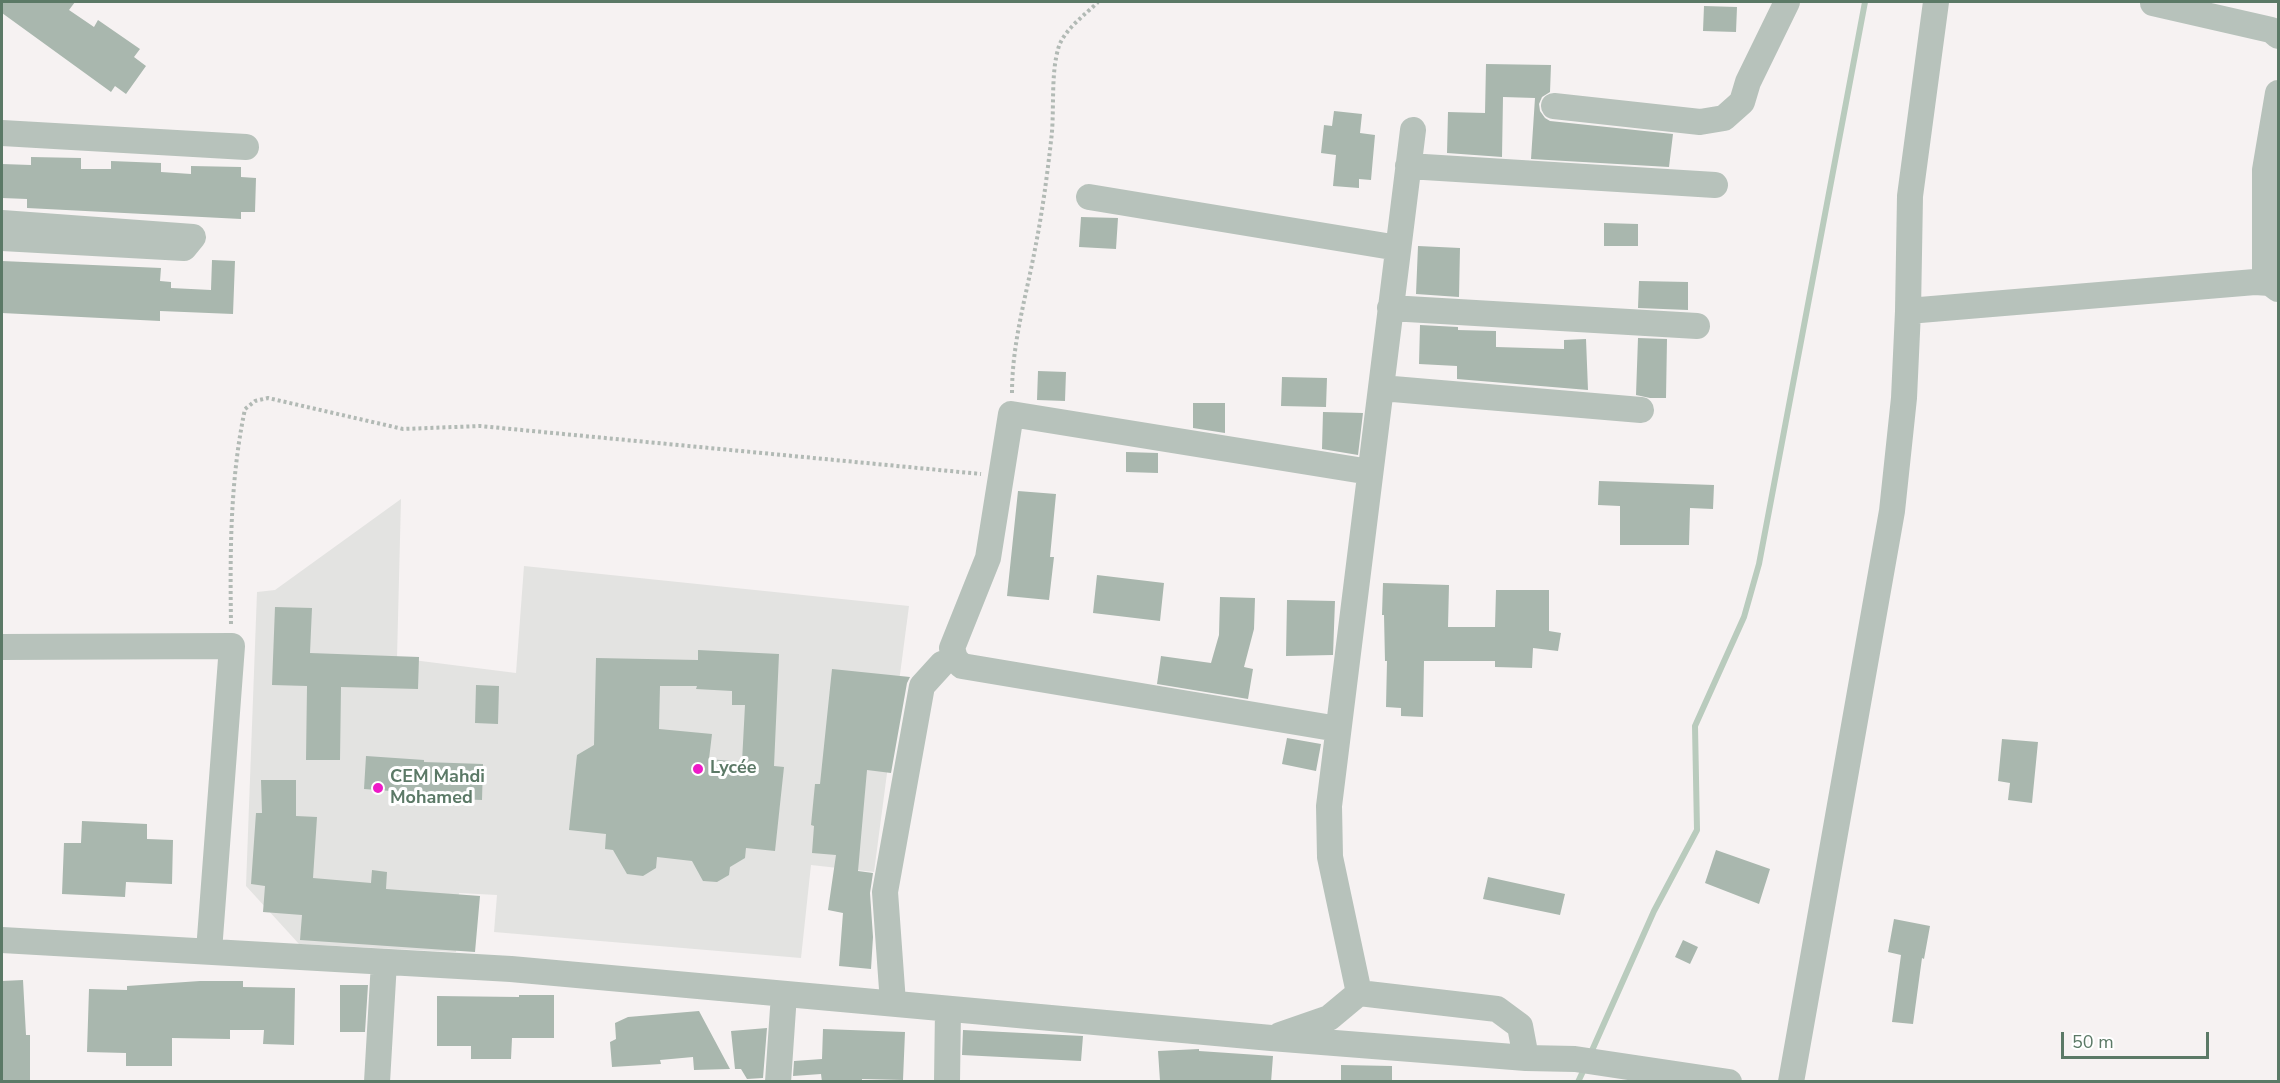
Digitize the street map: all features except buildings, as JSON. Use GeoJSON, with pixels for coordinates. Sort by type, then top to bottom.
{"type":"FeatureCollection","features":[{"type":"Feature","properties":{"kind":"street"},"geometry":{"type":"LineString","coordinates":[[1554,106],[1700,122],[1724,118],[1742,102],[1748,81],[1787,2]]}},
{"type":"Feature","properties":{"kind":"street"},"geometry":{"type":"LineString","coordinates":[[1791,1082],[1892,511],[1904,398],[1910,196],[1936,2]]}},
{"type":"Feature","properties":{"kind":"street"},"geometry":{"type":"LineString","coordinates":[[2153,3],[2271,30],[2278,36]]}},
{"type":"Feature","properties":{"kind":"street"},"geometry":{"type":"LineString","coordinates":[[2274,286],[2265,274],[2265,170],[2278,93]]}},
{"type":"Feature","properties":{"kind":"street"},"geometry":{"type":"LineString","coordinates":[[1359,993],[1330,857],[1329,806],[1413,130]]}},
{"type":"Feature","properties":{"kind":"street"},"geometry":{"type":"LineString","coordinates":[[2,133],[246,147]]}},
{"type":"Feature","properties":{"kind":"street"},"geometry":{"type":"LineString","coordinates":[[1408,166],[1715,185]]}},
{"type":"Feature","properties":{"kind":"street"},"geometry":{"type":"LineString","coordinates":[[1089,198],[1398,248]]}},
{"type":"Feature","properties":{"kind":"street"},"geometry":{"type":"LineString","coordinates":[[2,223],[193,237],[184,248],[2,238]]}},
{"type":"Feature","properties":{"kind":"street"},"geometry":{"type":"LineString","coordinates":[[1908,311],[2255,282],[2274,286]]}},
{"type":"Feature","properties":{"kind":"street"},"geometry":{"type":"LineString","coordinates":[[1390,308],[1698,326]]}},
{"type":"Feature","properties":{"kind":"street"},"geometry":{"type":"LineString","coordinates":[[1381,387],[1641,410]]}},
{"type":"Feature","properties":{"kind":"street"},"geometry":{"type":"LineString","coordinates":[[1338,729],[962,666],[955,659],[952,648],[988,558],[1011,414],[1370,472]]}},
{"type":"Feature","properties":{"kind":"street"},"geometry":{"type":"LineString","coordinates":[[2,647],[232,646],[209,951]]}},
{"type":"Feature","properties":{"kind":"street"},"geometry":{"type":"LineString","coordinates":[[893,1003],[885,892],[922,686],[942,664]]}},
{"type":"Feature","properties":{"kind":"street"},"geometry":{"type":"LineString","coordinates":[[2,940],[511,969],[1271,1038],[1586,1061],[1729,1082]]}},
{"type":"Feature","properties":{"kind":"street"},"geometry":{"type":"LineString","coordinates":[[377,1082],[384,962]]}},
{"type":"Feature","properties":{"kind":"street"},"geometry":{"type":"LineString","coordinates":[[1271,1038],[1329,1018],[1359,993],[1497,1009],[1520,1026],[1526,1058]]}},
{"type":"Feature","properties":{"kind":"street"},"geometry":{"type":"LineString","coordinates":[[778,1082],[784,994]]}},
{"type":"Feature","properties":{"kind":"street"},"geometry":{"type":"LineString","coordinates":[[947,1082],[948,1009]]}},
{"type":"Feature","properties":{"kind":"path"},"geometry":{"type":"LineString","coordinates":[[1011,414],[1012,364],[1035,249],[1048,161],[1056,59],[1065,35],[1098,2]]}},
{"type":"Feature","properties":{"kind":"path"},"geometry":{"type":"LineString","coordinates":[[232,646],[230,542],[237,448],[245,409],[255,401],[268,398],[403,429],[480,426],[1001,476]]}},
{"type":"Feature","properties":{"kind":"shaded area","name":"Lycée"},"geometry":{"type":"Polygon","coordinates":[[[401,499],[397,658],[516,673],[524,566],[909,606],[874,872],[811,865],[801,958],[494,932],[497,895],[459,893],[456,952],[299,944],[246,886],[257,592],[275,590],[401,499]]]}},
{"type":"Feature","properties":{"kind":"waterway"},"geometry":{"type":"LineString","coordinates":[[1590,1055],[1654,911],[1697,830],[1695,726],[1744,617],[1759,564],[1865,2]]}},
{"type":"Feature","properties":{"kind":"waterway"},"geometry":{"type":"LineString","coordinates":[[1578,1082],[1585,1067]]}},
{"type":"Feature","properties":{"kind":"place","name":"Lycée"},"geometry":{"type":"Point","coordinates":[698,769]}},
{"type":"Feature","properties":{"kind":"place","name":"CEM Mahdi Mohamed"},"geometry":{"type":"Point","coordinates":[378,788]}}]}
